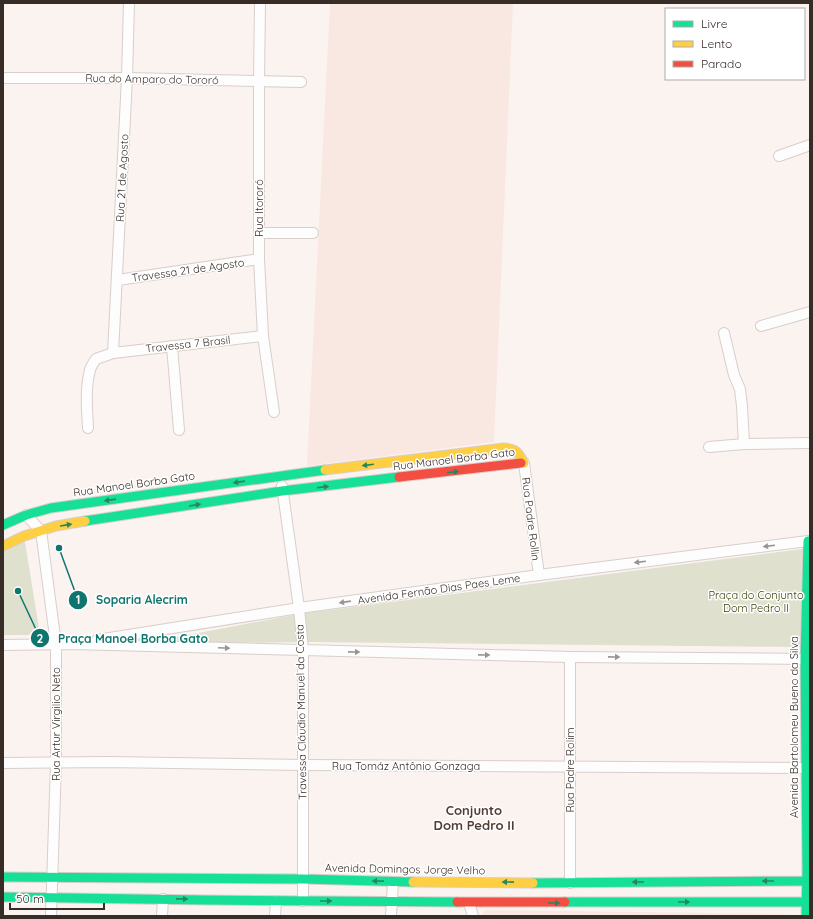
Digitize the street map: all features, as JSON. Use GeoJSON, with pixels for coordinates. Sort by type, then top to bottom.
{"type":"FeatureCollection","features":[{"type":"Feature","properties":{"kind":"street","name":"Rua 21 de Agosto"},"geometry":{"type":"LineString","coordinates":[[113,353],[118,280],[127,78],[128,3]]}},
{"type":"Feature","properties":{"kind":"street","name":"Rua Itororó"},"geometry":{"type":"LineString","coordinates":[[260,3],[259,259],[263,336],[274,412]]}},
{"type":"Feature","properties":{"kind":"street","name":"Rua do Amparo do Tororó"},"geometry":{"type":"LineString","coordinates":[[3,78],[127,78],[301,82]]}},
{"type":"Feature","properties":{"kind":"street"},"geometry":{"type":"LineString","coordinates":[[779,156],[810,145]]}},
{"type":"Feature","properties":{"kind":"street"},"geometry":{"type":"LineString","coordinates":[[259,233],[313,233]]}},
{"type":"Feature","properties":{"kind":"street","name":"Travessa 21 de Agosto"},"geometry":{"type":"LineString","coordinates":[[118,280],[259,259]]}},
{"type":"Feature","properties":{"kind":"street"},"geometry":{"type":"LineString","coordinates":[[761,326],[810,312]]}},
{"type":"Feature","properties":{"kind":"street"},"geometry":{"type":"LineString","coordinates":[[724,333],[734,375],[740,389],[744,444]]}},
{"type":"Feature","properties":{"kind":"street","name":"Travessa 7 Brasil"},"geometry":{"type":"LineString","coordinates":[[88,428],[87,392],[90,369],[96,359],[113,353],[263,336]]}},
{"type":"Feature","properties":{"kind":"street"},"geometry":{"type":"LineString","coordinates":[[172,346],[179,430]]}},
{"type":"Feature","properties":{"kind":"street"},"geometry":{"type":"LineString","coordinates":[[709,447],[744,444],[810,444]]}},
{"type":"Feature","properties":{"kind":"street","name":"Rua Manoel Borba Gato"},"geometry":{"type":"LineString","coordinates":[[3,525],[51,508],[280,476],[504,448],[515,450],[524,464],[282,491],[64,525],[41,530],[3,546]]}},
{"type":"Feature","properties":{"kind":"street","name":"Rua Padre Rollin"},"geometry":{"type":"LineString","coordinates":[[524,464],[538,575]]}},
{"type":"Feature","properties":{"kind":"street","name":"Travessa Cláudio Manuel da Costa"},"geometry":{"type":"LineString","coordinates":[[280,476],[299,608],[303,650],[303,901]]}},
{"type":"Feature","properties":{"kind":"street"},"geometry":{"type":"LineString","coordinates":[[26,516],[41,530]]}},
{"type":"Feature","properties":{"kind":"street","name":"Rua Artur Virgilio Neto"},"geometry":{"type":"LineString","coordinates":[[41,530],[56,644],[56,763],[51,916]]}},
{"type":"Feature","properties":{"kind":"street","name":"Avenida Fernão Dias Paes Leme"},"geometry":{"type":"LineString","coordinates":[[71,644],[299,608],[538,575],[809,541]]}},
{"type":"Feature","properties":{"kind":"street","name":"Avenida Bartolomeu Bueno da Silva"},"geometry":{"type":"LineString","coordinates":[[806,916],[809,880],[809,541]]}},
{"type":"Feature","properties":{"kind":"street","name":"Avenida Fernão Dias Paes Leme"},"geometry":{"type":"LineString","coordinates":[[3,645],[71,644],[570,656],[808,659]]}},
{"type":"Feature","properties":{"kind":"street","name":"Rua Padre Rolim"},"geometry":{"type":"LineString","coordinates":[[570,656],[570,883]]}},
{"type":"Feature","properties":{"kind":"street","name":"Rua Tomáz Antônio Gonzaga"},"geometry":{"type":"LineString","coordinates":[[3,763],[107,762],[303,765],[808,768]]}},
{"type":"Feature","properties":{"kind":"street","name":"Avenida Domingos Jorge Velho"},"geometry":{"type":"LineString","coordinates":[[3,877],[570,883],[809,880]]}},
{"type":"Feature","properties":{"kind":"street"},"geometry":{"type":"LineString","coordinates":[[391,916],[393,882]]}},
{"type":"Feature","properties":{"kind":"street"},"geometry":{"type":"LineString","coordinates":[[3,897],[469,903],[808,901]]}},
{"type":"Feature","properties":{"kind":"street"},"geometry":{"type":"LineString","coordinates":[[162,899],[162,916]]}},
{"type":"Feature","properties":{"kind":"street"},"geometry":{"type":"LineString","coordinates":[[275,916],[276,901]]}},
{"type":"Feature","properties":{"kind":"street"},"geometry":{"type":"LineString","coordinates":[[469,903],[473,916]]}},
{"type":"Feature","properties":{"kind":"shaded area"},"geometry":{"type":"Polygon","coordinates":[[[330,3],[513,3],[494,442],[307,466],[330,3]]]}},
{"type":"Feature","properties":{"kind":"shaded area"},"geometry":{"type":"Polygon","coordinates":[[[486,910],[785,914],[787,916],[482,916],[486,910]]]}},
{"type":"Feature","properties":{"kind":"green space"},"geometry":{"type":"Polygon","coordinates":[[[24,536],[40,635],[3,635],[3,547],[24,536]]]}},
{"type":"Feature","properties":{"kind":"green space","name":"Praça do Conjunto Dom Pedro II"},"geometry":{"type":"Polygon","coordinates":[[[802,549],[801,647],[306,642],[140,644],[299,614],[802,549]]]}},
{"type":"Feature","properties":{"kind":"traffic: fast"},"geometry":{"type":"LineString","coordinates":[[3,525],[26,515],[51,508],[325,470]]}},
{"type":"Feature","properties":{"kind":"traffic: fast"},"geometry":{"type":"LineString","coordinates":[[85,521],[282,491],[399,477]]}},
{"type":"Feature","properties":{"kind":"traffic: fast"},"geometry":{"type":"LineString","coordinates":[[806,916],[805,659],[808,541],[810,541]]}},
{"type":"Feature","properties":{"kind":"traffic: fast"},"geometry":{"type":"LineString","coordinates":[[3,877],[303,879],[413,882]]}},
{"type":"Feature","properties":{"kind":"traffic: fast"},"geometry":{"type":"LineString","coordinates":[[533,883],[810,880]]}},
{"type":"Feature","properties":{"kind":"traffic: fast"},"geometry":{"type":"LineString","coordinates":[[3,897],[457,902]]}},
{"type":"Feature","properties":{"kind":"traffic: fast"},"geometry":{"type":"LineString","coordinates":[[565,902],[807,902]]}},
{"type":"Feature","properties":{"kind":"traffic: slow"},"geometry":{"type":"LineString","coordinates":[[325,470],[504,448],[511,449],[516,452],[524,463],[521,463]]}},
{"type":"Feature","properties":{"kind":"traffic: slow"},"geometry":{"type":"LineString","coordinates":[[3,546],[24,536],[56,526],[85,521]]}},
{"type":"Feature","properties":{"kind":"traffic: slow"},"geometry":{"type":"LineString","coordinates":[[413,882],[533,883]]}},
{"type":"Feature","properties":{"kind":"traffic: jam"},"geometry":{"type":"LineString","coordinates":[[399,477],[521,463]]}},
{"type":"Feature","properties":{"kind":"traffic: jam"},"geometry":{"type":"LineString","coordinates":[[457,902],[565,902]]}},
{"type":"Feature","properties":{"kind":"place","name":"Soparia Alecrim"},"geometry":{"type":"Point","coordinates":[59,548]}},
{"type":"Feature","properties":{"kind":"place","name":"Praça Manoel Borba Gato"},"geometry":{"type":"Point","coordinates":[18,591]}},
{"type":"Feature","properties":{"kind":"district","name":"Conjunto Dom Pedro II"},"geometry":{"type":"Point","coordinates":[474,818]}}]}
